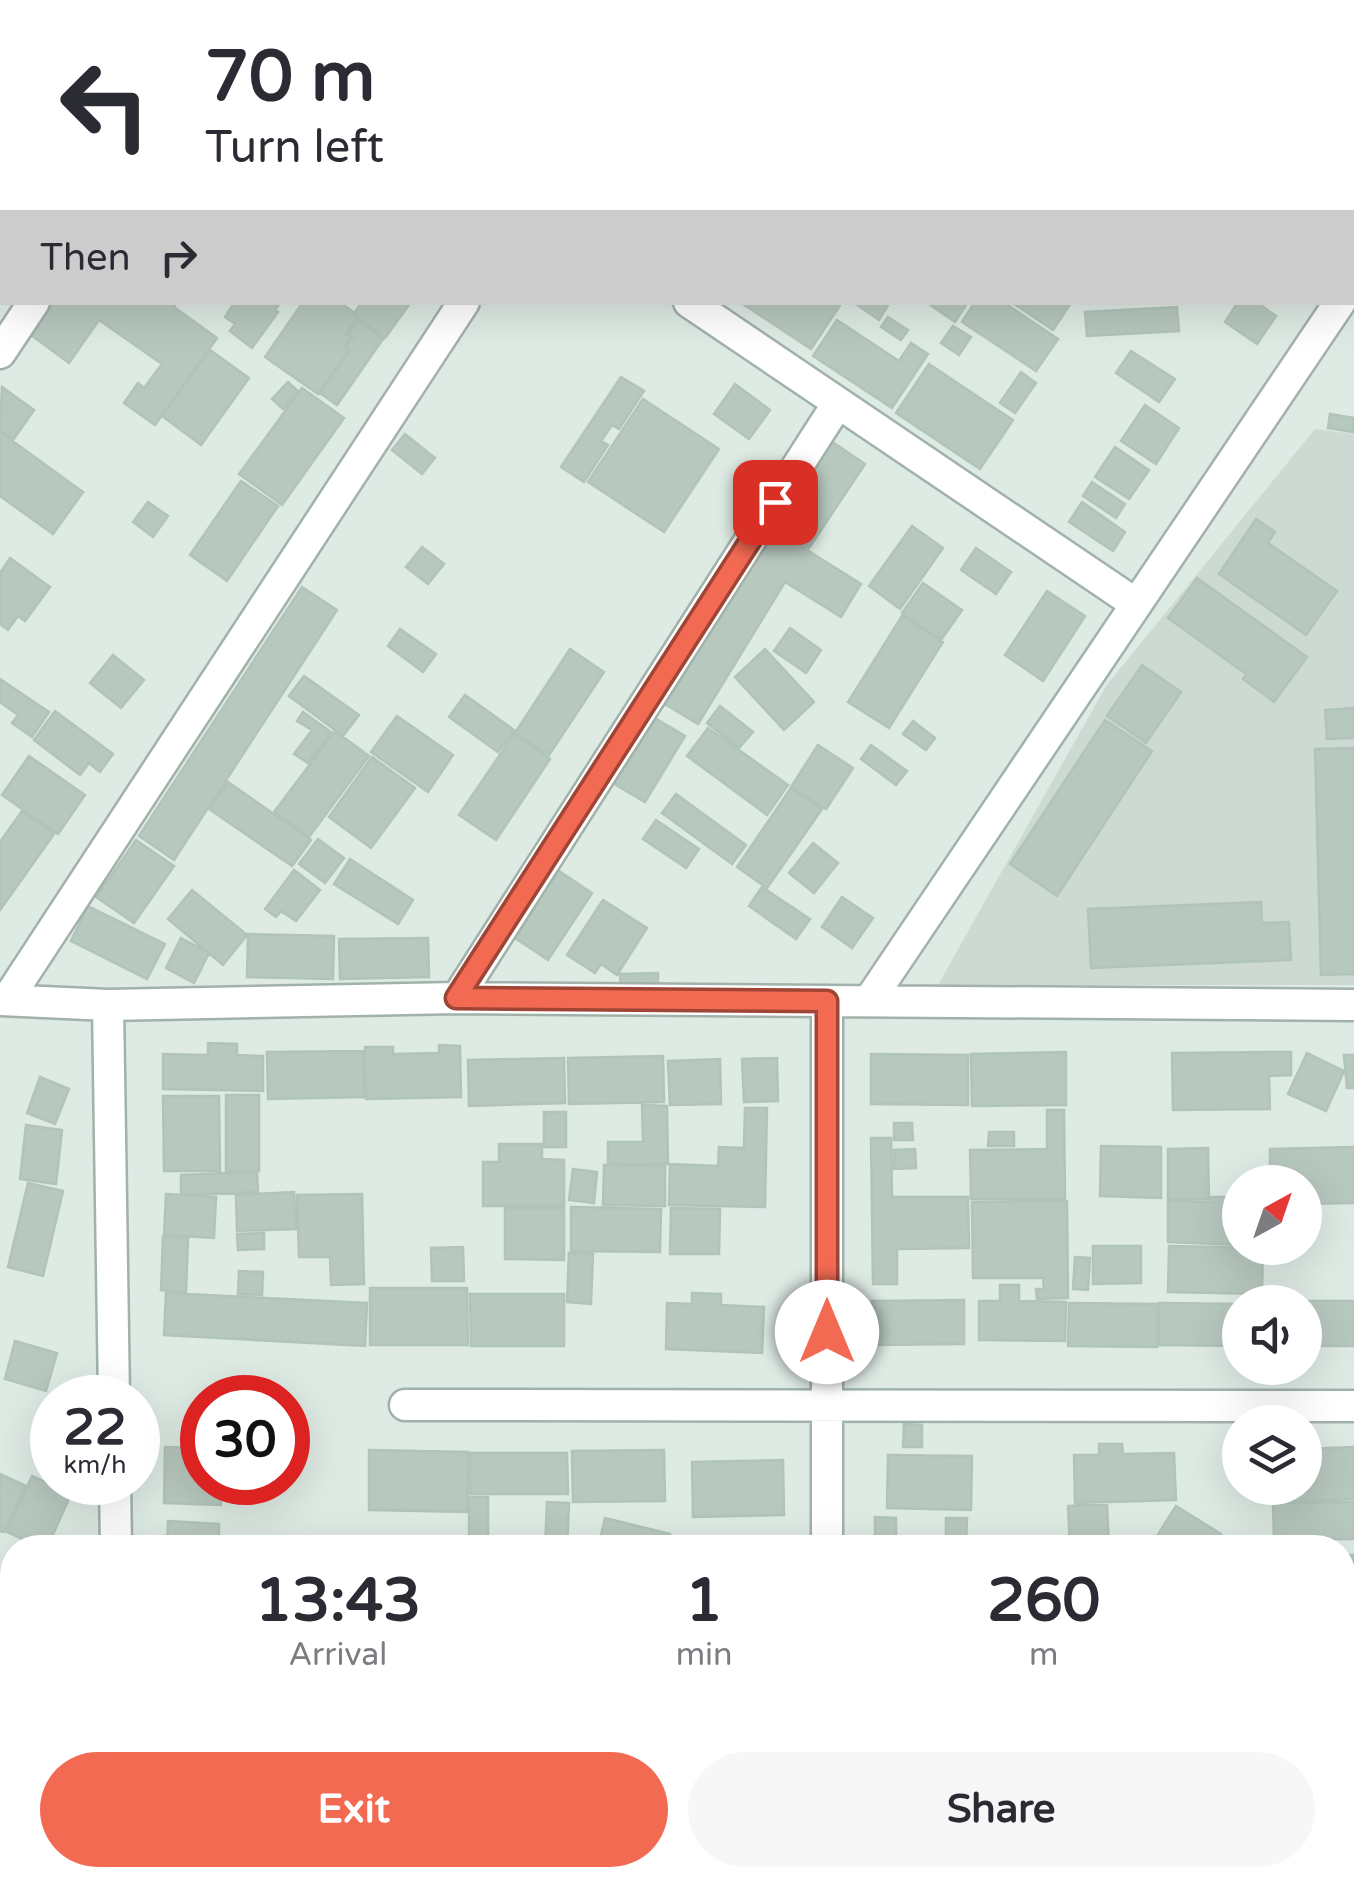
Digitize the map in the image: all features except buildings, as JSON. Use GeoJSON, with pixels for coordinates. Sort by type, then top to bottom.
{"type":"FeatureCollection","features":[{"type":"Feature","properties":{"kind":"street"},"geometry":{"type":"LineString","coordinates":[[0,353],[32,305]]}},
{"type":"Feature","properties":{"kind":"street"},"geometry":{"type":"LineString","coordinates":[[3,1000],[462,305]]}},
{"type":"Feature","properties":{"kind":"street"},"geometry":{"type":"LineString","coordinates":[[693,305],[1136,604]]}},
{"type":"Feature","properties":{"kind":"street"},"geometry":{"type":"LineString","coordinates":[[869,1001],[1338,305]]}},
{"type":"Feature","properties":{"kind":"street"},"geometry":{"type":"LineString","coordinates":[[456,998],[838,403]]}},
{"type":"Feature","properties":{"kind":"street"},"geometry":{"type":"LineString","coordinates":[[3,1000],[108,1005],[456,998],[1354,1006]]}},
{"type":"Feature","properties":{"kind":"street"},"geometry":{"type":"LineString","coordinates":[[827,1001],[827,1535]]}},
{"type":"Feature","properties":{"kind":"street"},"geometry":{"type":"LineString","coordinates":[[108,1005],[114,1375]]}},
{"type":"Feature","properties":{"kind":"street"},"geometry":{"type":"LineString","coordinates":[[405,1404],[1354,1406]]}},
{"type":"Feature","properties":{"kind":"street"},"geometry":{"type":"LineString","coordinates":[[115,1505],[116,1535]]}},
{"type":"Feature","properties":{"kind":"shaded area"},"geometry":{"type":"Polygon","coordinates":[[[1315,429],[1354,434],[1354,985],[938,985],[1106,686],[1315,429]]]}},
{"type":"Feature","properties":{"kind":"route"},"geometry":{"type":"LineString","coordinates":[[775,502],[456,998],[827,1001],[827,1332]]}}]}
